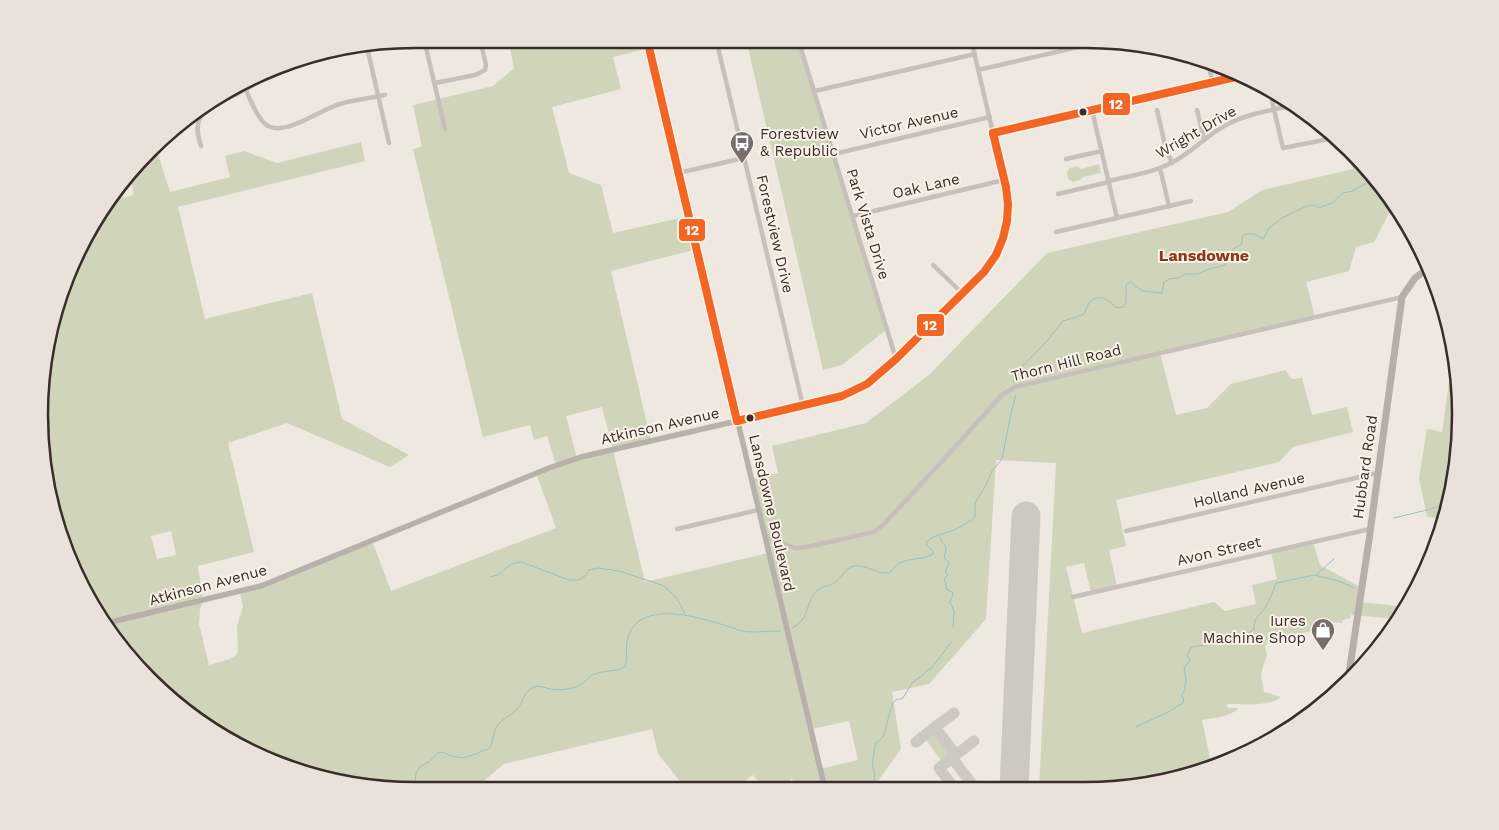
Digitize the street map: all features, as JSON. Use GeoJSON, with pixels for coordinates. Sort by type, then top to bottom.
{"type":"FeatureCollection","features":[{"type":"Feature","properties":{"kind":"main road","name":"Hubbard Road"},"geometry":{"type":"LineString","coordinates":[[1350,669],[1402,297],[1416,278],[1423,272]]}},
{"type":"Feature","properties":{"kind":"street"},"geometry":{"type":"LineString","coordinates":[[426,48],[446,129]]}},
{"type":"Feature","properties":{"kind":"street"},"geometry":{"type":"LineString","coordinates":[[435,83],[475,75],[485,70],[486,65],[482,48]]}},
{"type":"Feature","properties":{"kind":"street","name":"Lansdowne Boulevard"},"geometry":{"type":"LineString","coordinates":[[649,48],[823,782]]}},
{"type":"Feature","properties":{"kind":"street","name":"Forestview Drive"},"geometry":{"type":"LineString","coordinates":[[718,48],[802,406]]}},
{"type":"Feature","properties":{"kind":"street","name":"Park Vista Drive"},"geometry":{"type":"LineString","coordinates":[[801,48],[896,359]]}},
{"type":"Feature","properties":{"kind":"street","name":"Atkinson Avenue"},"geometry":{"type":"LineString","coordinates":[[111,622],[262,586],[577,458],[802,406],[842,396],[859,389],[877,377],[990,265],[1003,240],[1008,210],[1007,192],[973,48]]}},
{"type":"Feature","properties":{"kind":"street"},"geometry":{"type":"LineString","coordinates":[[978,70],[1074,48]]}},
{"type":"Feature","properties":{"kind":"street"},"geometry":{"type":"LineString","coordinates":[[368,51],[388,143]]}},
{"type":"Feature","properties":{"kind":"street"},"geometry":{"type":"LineString","coordinates":[[815,91],[974,54]]}},
{"type":"Feature","properties":{"kind":"street"},"geometry":{"type":"LineString","coordinates":[[1209,70],[1213,82]]}},
{"type":"Feature","properties":{"kind":"street"},"geometry":{"type":"LineString","coordinates":[[994,133],[1231,78]]}},
{"type":"Feature","properties":{"kind":"street"},"geometry":{"type":"LineString","coordinates":[[223,102],[261,81]]}},
{"type":"Feature","properties":{"kind":"street"},"geometry":{"type":"LineString","coordinates":[[246,90],[263,122],[269,127],[275,128],[297,124],[338,105],[385,95]]}},
{"type":"Feature","properties":{"kind":"street"},"geometry":{"type":"LineString","coordinates":[[1272,99],[1284,148],[1327,139]]}},
{"type":"Feature","properties":{"kind":"street","name":"Wright Drive"},"geometry":{"type":"LineString","coordinates":[[1058,194],[1160,168],[1188,153],[1204,140],[1234,121],[1284,107]]}},
{"type":"Feature","properties":{"kind":"street"},"geometry":{"type":"LineString","coordinates":[[1092,110],[1117,218]]}},
{"type":"Feature","properties":{"kind":"street"},"geometry":{"type":"LineString","coordinates":[[1157,110],[1166,149],[1172,163]]}},
{"type":"Feature","properties":{"kind":"street"},"geometry":{"type":"LineString","coordinates":[[1197,110],[1204,140]]}},
{"type":"Feature","properties":{"kind":"street"},"geometry":{"type":"LineString","coordinates":[[201,116],[197,129],[201,146]]}},
{"type":"Feature","properties":{"kind":"street","name":"Victor Avenue"},"geometry":{"type":"LineString","coordinates":[[834,154],[990,117]]}},
{"type":"Feature","properties":{"kind":"street"},"geometry":{"type":"LineString","coordinates":[[1066,159],[1102,151]]}},
{"type":"Feature","properties":{"kind":"street"},"geometry":{"type":"LineString","coordinates":[[678,173],[744,158]]}},
{"type":"Feature","properties":{"kind":"street"},"geometry":{"type":"LineString","coordinates":[[1160,168],[1168,206]]}},
{"type":"Feature","properties":{"kind":"street","name":"Oak Lane"},"geometry":{"type":"LineString","coordinates":[[853,216],[1004,180]]}},
{"type":"Feature","properties":{"kind":"street"},"geometry":{"type":"LineString","coordinates":[[1056,232],[1192,201]]}},
{"type":"Feature","properties":{"kind":"street"},"geometry":{"type":"LineString","coordinates":[[933,264],[962,293]]}},
{"type":"Feature","properties":{"kind":"street","name":"Thorn Hill Road"},"geometry":{"type":"LineString","coordinates":[[764,536],[795,548],[802,548],[874,532],[997,400],[1015,387],[1402,297]]}},
{"type":"Feature","properties":{"kind":"street","name":"Holland Avenue"},"geometry":{"type":"LineString","coordinates":[[1126,531],[1377,473]]}},
{"type":"Feature","properties":{"kind":"street"},"geometry":{"type":"LineString","coordinates":[[677,529],[758,510]]}},
{"type":"Feature","properties":{"kind":"street","name":"Avon Street"},"geometry":{"type":"LineString","coordinates":[[1073,597],[1370,529]]}},
{"type":"Feature","properties":{"kind":"green space"},"geometry":{"type":"Polygon","coordinates":[[[510,48],[649,48],[613,57],[621,89],[552,107],[569,173],[601,185],[613,233],[689,216],[697,249],[611,271],[651,441],[613,450],[645,582],[768,553],[751,479],[778,473],[772,446],[866,423],[929,375],[1047,253],[1228,212],[1262,190],[1353,169],[1352,164],[1376,191],[1390,211],[1374,242],[1356,247],[1349,271],[1306,282],[1315,317],[1160,353],[1176,415],[1207,408],[1231,384],[1286,370],[1292,379],[1302,378],[1312,415],[1347,407],[1353,432],[1293,447],[1279,462],[1116,500],[1126,546],[1109,550],[1117,587],[1091,593],[1084,563],[1066,567],[1082,633],[1214,602],[1225,611],[1256,604],[1252,585],[1277,579],[1271,552],[1313,542],[1320,565],[1362,588],[1360,602],[1398,606],[1390,618],[1351,615],[1350,618],[1343,620],[1342,623],[1331,622],[1324,629],[1273,639],[1268,642],[1265,646],[1267,655],[1261,675],[1264,692],[1281,697],[1263,704],[1229,704],[1226,706],[1229,708],[1239,708],[1227,715],[1202,720],[1211,760],[1179,770],[1132,779],[1108,782],[1039,782],[1056,463],[996,460],[986,619],[929,684],[892,692],[901,749],[877,782],[793,782],[792,778],[789,782],[760,782],[753,775],[742,782],[681,782],[658,754],[652,729],[504,764],[483,782],[391,782],[343,775],[297,763],[252,745],[231,733],[191,707],[155,675],[123,639],[85,578],[67,533],[60,510],[51,463],[48,439],[48,391],[60,320],[75,274],[85,252],[109,211],[117,199],[134,195],[131,182],[158,153],[170,192],[230,177],[225,156],[244,151],[277,163],[361,142],[365,161],[178,207],[205,319],[312,293],[342,419],[409,455],[390,467],[287,423],[228,443],[254,552],[198,566],[203,601],[199,624],[209,665],[230,659],[236,655],[238,650],[237,626],[243,607],[240,592],[372,541],[391,591],[556,528],[536,473],[556,465],[547,436],[534,440],[530,425],[483,437],[413,149],[422,147],[413,105],[493,86],[514,68],[510,48]],[[602,407],[566,416],[577,458],[613,449],[602,407]],[[171,531],[151,536],[157,559],[176,555],[171,531]],[[849,721],[811,729],[820,769],[858,760],[849,721]]]}},
{"type":"Feature","properties":{"kind":"green space"},"geometry":{"type":"Polygon","coordinates":[[[748,48],[801,48],[887,329],[842,365],[823,370],[748,48]]]}},
{"type":"Feature","properties":{"kind":"green space"},"geometry":{"type":"Polygon","coordinates":[[[1099,164],[1101,173],[1083,177],[1073,182],[1068,179],[1067,172],[1070,168],[1077,166],[1081,169],[1099,164]]]}},
{"type":"Feature","properties":{"kind":"green space"},"geometry":{"type":"Polygon","coordinates":[[[1449,379],[1452,415],[1448,463],[1437,518],[1427,517],[1419,478],[1427,429],[1442,432],[1449,379]]]}},
{"type":"Feature","properties":{"kind":"green space"},"geometry":{"type":"Polygon","coordinates":[[[934,733],[950,754],[942,760],[925,738],[934,733]]]}},
{"type":"Feature","properties":{"kind":"waterway"},"geometry":{"type":"LineString","coordinates":[[1014,383],[1013,375],[1015,372],[1047,341],[1063,321],[1083,315],[1088,304],[1094,299],[1101,298],[1117,308],[1123,307],[1126,303],[1126,285],[1130,282],[1143,291],[1162,293],[1164,282],[1169,279],[1178,278],[1186,274],[1198,274],[1225,265],[1233,249],[1241,245],[1243,235],[1254,234],[1263,239],[1270,227],[1282,218],[1307,206],[1314,205],[1319,208],[1332,203],[1343,193],[1353,191],[1368,182]]}},
{"type":"Feature","properties":{"kind":"waterway"},"geometry":{"type":"LineString","coordinates":[[792,628],[804,617],[816,591],[836,581],[851,567],[864,566],[884,573],[889,572],[904,561],[933,554],[933,551],[926,545],[927,541],[954,530],[975,517],[975,503],[992,471],[1002,459],[1016,395]]}},
{"type":"Feature","properties":{"kind":"waterway"},"geometry":{"type":"LineString","coordinates":[[1394,518],[1440,506]]}},
{"type":"Feature","properties":{"kind":"waterway"},"geometry":{"type":"LineString","coordinates":[[939,536],[946,548],[944,558],[949,562],[945,572],[948,575],[944,579],[946,589],[953,594],[950,602],[954,611],[953,627]]}},
{"type":"Feature","properties":{"kind":"waterway"},"geometry":{"type":"LineString","coordinates":[[1316,575],[1334,559]]}},
{"type":"Feature","properties":{"kind":"waterway"},"geometry":{"type":"LineString","coordinates":[[490,577],[498,575],[511,564],[521,562],[569,580],[579,580],[589,570],[598,568],[619,571],[662,585],[673,594],[686,616]]}},
{"type":"Feature","properties":{"kind":"waterway"},"geometry":{"type":"LineString","coordinates":[[1136,727],[1170,711],[1184,702],[1182,694],[1185,690],[1186,681],[1184,668],[1190,660],[1187,655],[1191,647],[1206,645],[1218,639],[1228,640],[1237,638],[1254,629],[1255,620],[1268,603],[1276,583],[1315,575],[1355,588]]}},
{"type":"Feature","properties":{"kind":"waterway"},"geometry":{"type":"LineString","coordinates":[[415,782],[416,773],[420,767],[438,753],[443,752],[462,758],[490,748],[499,724],[517,709],[532,688],[539,686],[556,690],[573,688],[582,684],[593,675],[625,667],[627,640],[631,630],[639,621],[650,616],[676,614],[703,619],[742,631],[780,631]]}},
{"type":"Feature","properties":{"kind":"waterway"},"geometry":{"type":"LineString","coordinates":[[873,782],[875,776],[872,763],[875,745],[884,734],[893,703],[903,698],[912,683],[927,670],[931,669],[952,641]]}},
{"type":"Feature","properties":{"kind":"taxiway"},"geometry":{"type":"LineString","coordinates":[[954,713],[935,727],[956,755]]}},
{"type":"Feature","properties":{"kind":"taxiway"},"geometry":{"type":"LineString","coordinates":[[916,742],[935,727]]}},
{"type":"Feature","properties":{"kind":"taxiway"},"geometry":{"type":"LineString","coordinates":[[970,782],[952,758],[974,741]]}},
{"type":"Feature","properties":{"kind":"taxiway"},"geometry":{"type":"LineString","coordinates":[[950,782],[939,768],[952,758]]}},
{"type":"Feature","properties":{"kind":"runway"},"geometry":{"type":"LineString","coordinates":[[1014,782],[1026,516]]}},
{"type":"Feature","properties":{"kind":"transit line","name":"12"},"geometry":{"type":"LineString","coordinates":[[649,48],[737,421]]}},
{"type":"Feature","properties":{"kind":"transit line","name":"12"},"geometry":{"type":"LineString","coordinates":[[993,133],[1232,78]]}},
{"type":"Feature","properties":{"kind":"transit line","name":"12"},"geometry":{"type":"LineString","coordinates":[[737,421],[842,396],[867,384],[896,359],[984,272],[996,255],[1007,221],[1006,187],[993,133]]}},
{"type":"Feature","properties":{"kind":"place","name":"Forestview & Republic"},"geometry":{"type":"Point","coordinates":[742,164]}},
{"type":"Feature","properties":{"kind":"place","name":"Iures Machine Shop"},"geometry":{"type":"Point","coordinates":[1323,651]}},
{"type":"Feature","properties":{"kind":"district","name":"Lansdowne"},"geometry":{"type":"Point","coordinates":[1204,255]}}]}
